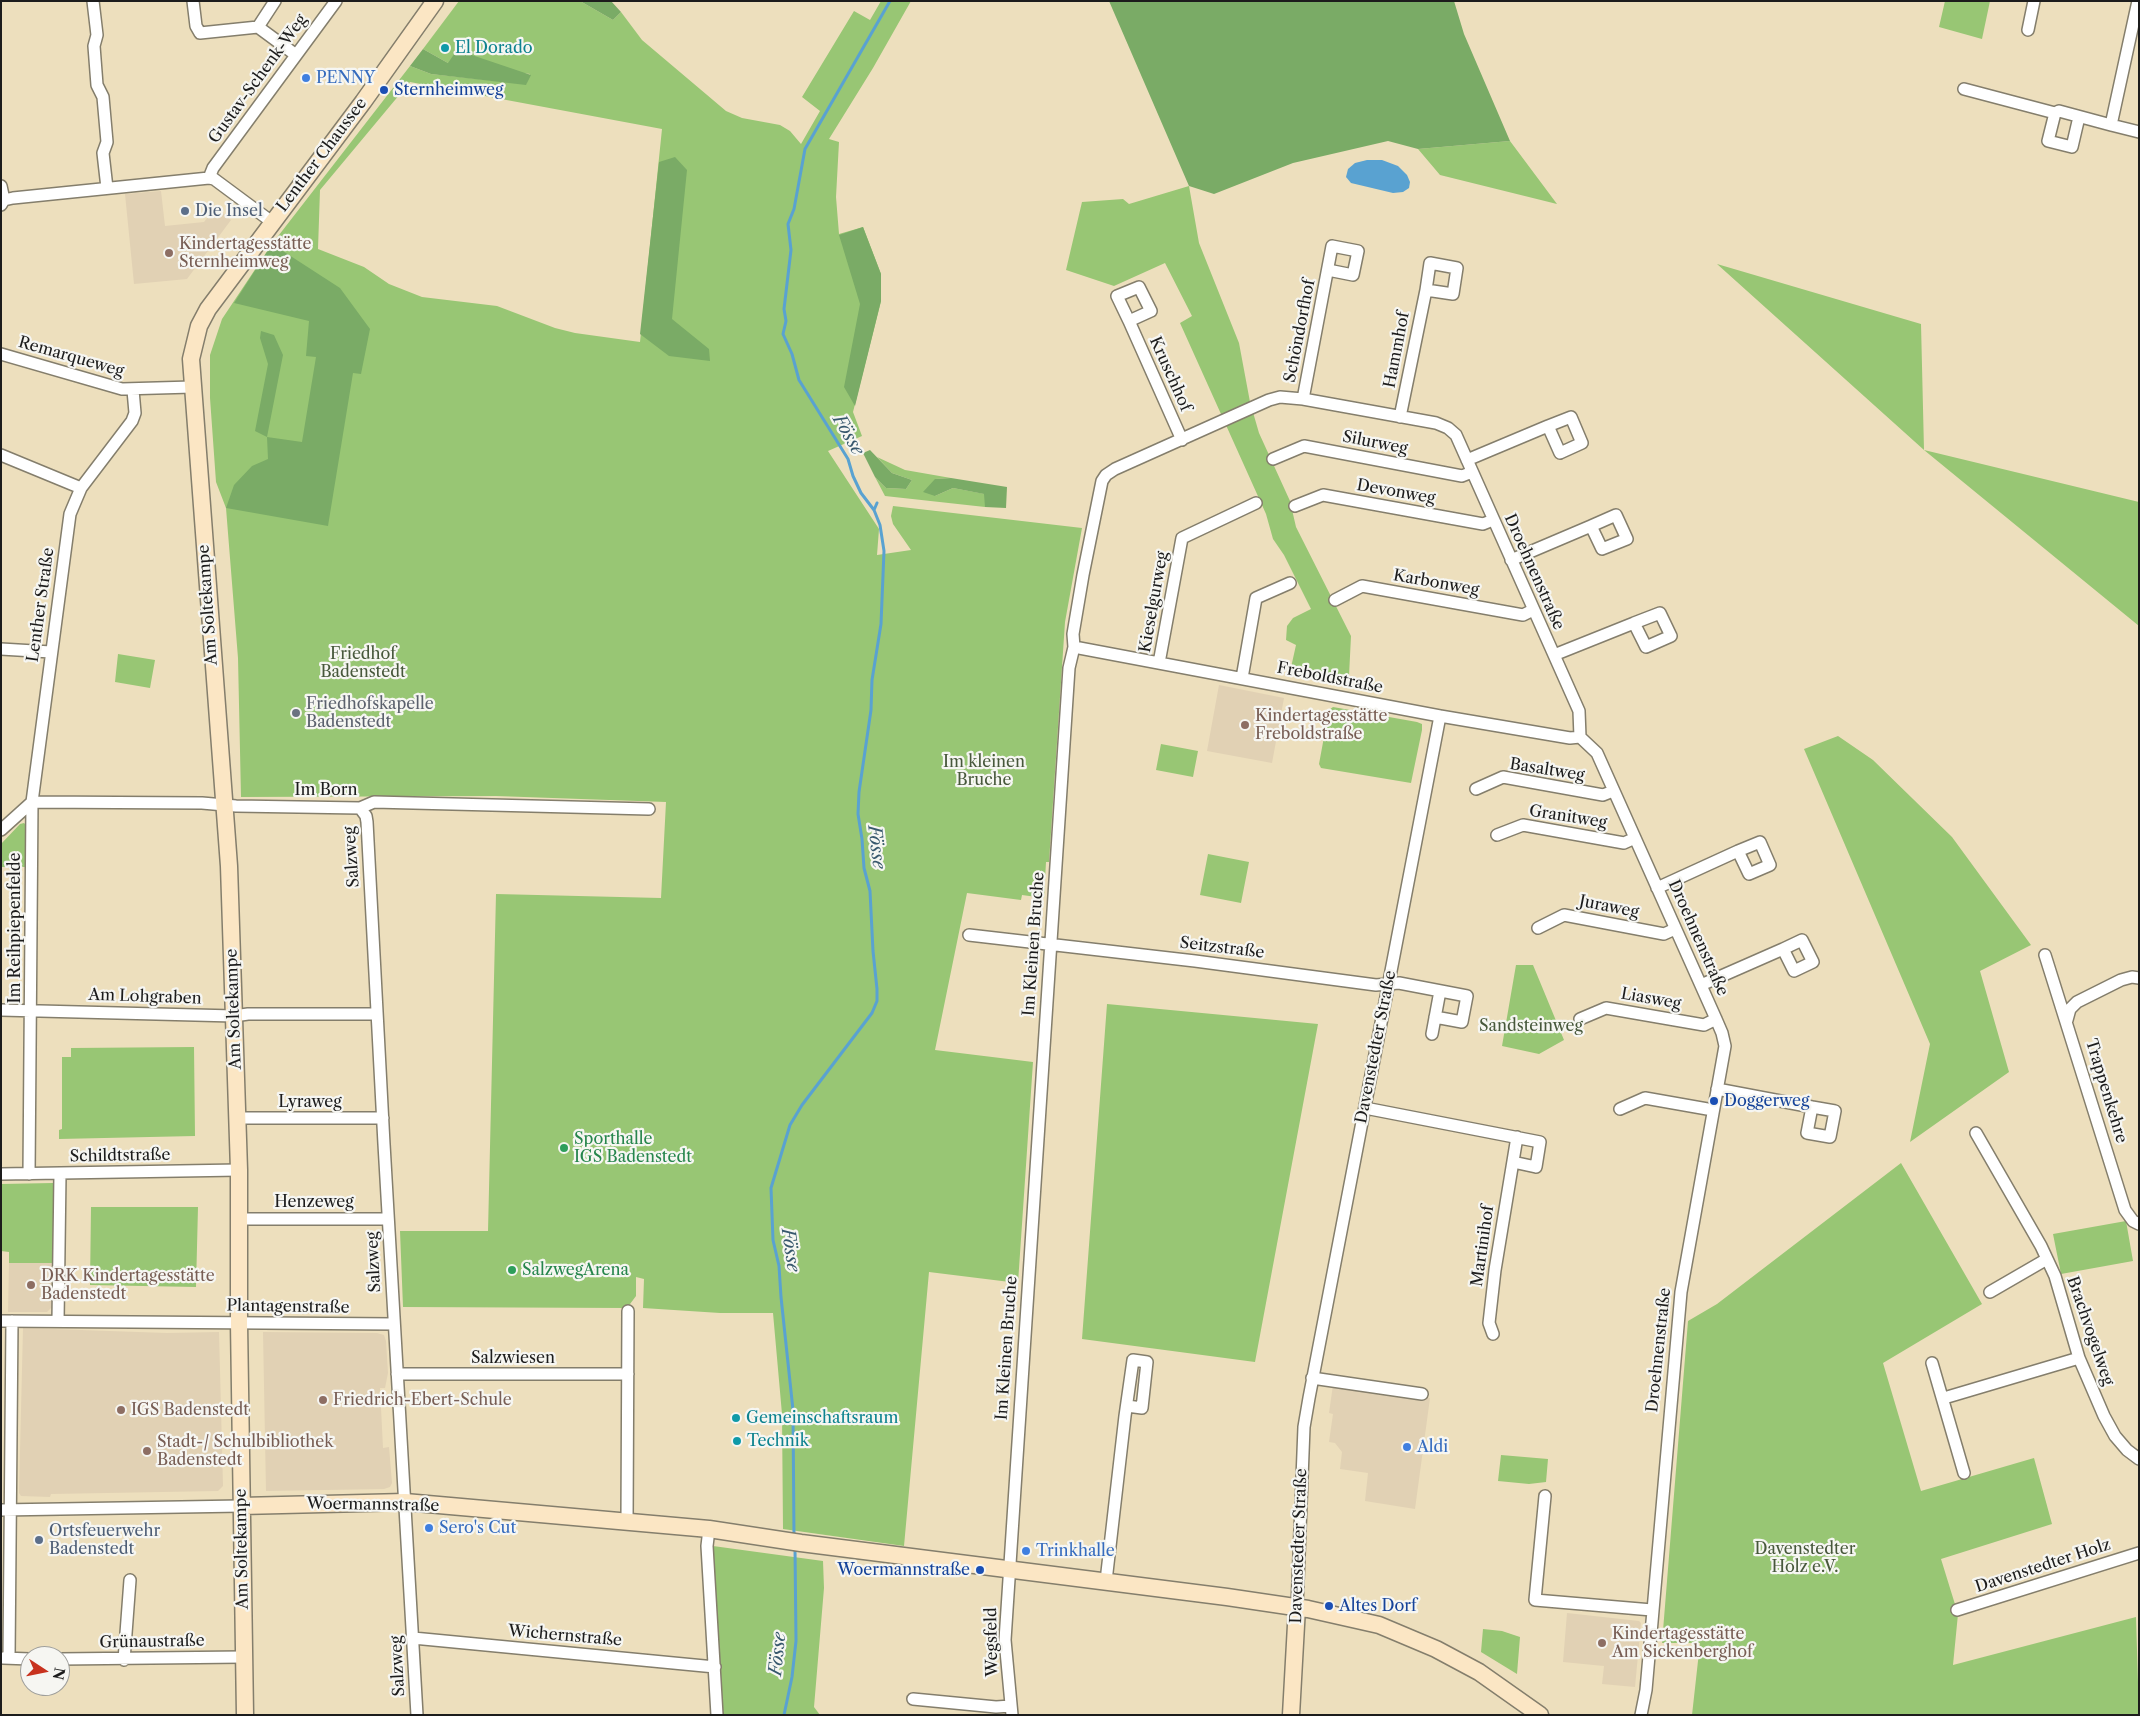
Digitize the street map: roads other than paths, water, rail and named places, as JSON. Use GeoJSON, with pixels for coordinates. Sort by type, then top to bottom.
{"type":"FeatureCollection","features":[{"type":"Feature","properties":{"kind":"street"},"geometry":{"type":"LineString","coordinates":[[93,1],[97,35],[94,46],[97,85],[103,97],[107,142],[103,152],[107,188]]}},
{"type":"Feature","properties":{"kind":"street"},"geometry":{"type":"LineString","coordinates":[[193,1],[196,26],[200,33],[258,27],[296,55]]}},
{"type":"Feature","properties":{"kind":"street"},"geometry":{"type":"LineString","coordinates":[[258,27],[275,1]]}},
{"type":"Feature","properties":{"kind":"street","name":"Gustav-Schenk-Weg"},"geometry":{"type":"LineString","coordinates":[[208,178],[213,168],[336,1]]}},
{"type":"Feature","properties":{"kind":"street","name":"Lenther Chaussee"},"geometry":{"type":"LineString","coordinates":[[208,309],[363,102],[435,1]]}},
{"type":"Feature","properties":{"kind":"street"},"geometry":{"type":"LineString","coordinates":[[2028,30],[2034,1]]}},
{"type":"Feature","properties":{"kind":"street"},"geometry":{"type":"LineString","coordinates":[[2111,125],[2138,1]]}},
{"type":"Feature","properties":{"kind":"street"},"geometry":{"type":"LineString","coordinates":[[1964,89],[2055,113],[2059,111],[2139,132]]}},
{"type":"Feature","properties":{"kind":"street"},"geometry":{"type":"LineString","coordinates":[[2055,113],[2048,141],[2072,147],[2079,117]]}},
{"type":"Feature","properties":{"kind":"street"},"geometry":{"type":"LineString","coordinates":[[1,186],[3,203],[12,198],[208,178],[214,179],[272,222]]}},
{"type":"Feature","properties":{"kind":"street","name":"Schöndorfhof"},"geometry":{"type":"LineString","coordinates":[[1303,399],[1328,270]]}},
{"type":"Feature","properties":{"kind":"street","name":"Hammhof"},"geometry":{"type":"LineString","coordinates":[[1400,417],[1426,290]]}},
{"type":"Feature","properties":{"kind":"street","name":"Am Soltekampe"},"geometry":{"type":"LineString","coordinates":[[208,309],[199,326],[191,359],[229,866],[240,1170],[239,1323],[245,1715]]}},
{"type":"Feature","properties":{"kind":"street","name":"Kruschhof"},"geometry":{"type":"LineString","coordinates":[[1129,321],[1182,440]]}},
{"type":"Feature","properties":{"kind":"street","name":"Remarqueweg"},"geometry":{"type":"LineString","coordinates":[[1,354],[122,389],[192,387]]}},
{"type":"Feature","properties":{"kind":"street","name":"Lenther Straße"},"geometry":{"type":"LineString","coordinates":[[32,802],[70,514],[81,488],[132,421],[135,413],[134,390]]}},
{"type":"Feature","properties":{"kind":"street","name":"Droehnenstraße"},"geometry":{"type":"LineString","coordinates":[[1242,413],[1280,397],[1303,399],[1436,423],[1448,428],[1456,435],[1579,711],[1580,737],[1597,753],[1722,1033],[1724,1046],[1681,1292],[1646,1690],[1641,1715]]}},
{"type":"Feature","properties":{"kind":"street","name":"Im Kleinen Bruche"},"geometry":{"type":"LineString","coordinates":[[1009,1569],[1069,668],[1074,647],[1073,634],[1102,481],[1106,475],[1115,469],[1242,413]]}},
{"type":"Feature","properties":{"kind":"street"},"geometry":{"type":"LineString","coordinates":[[1467,460],[1548,426]]}},
{"type":"Feature","properties":{"kind":"street","name":"Silurweg"},"geometry":{"type":"LineString","coordinates":[[1274,459],[1304,446],[1462,476],[1472,472]]}},
{"type":"Feature","properties":{"kind":"street"},"geometry":{"type":"LineString","coordinates":[[1,455],[81,488]]}},
{"type":"Feature","properties":{"kind":"street","name":"Devonweg"},"geometry":{"type":"LineString","coordinates":[[1295,506],[1323,495],[1483,524],[1493,520]]}},
{"type":"Feature","properties":{"kind":"street","name":"Kieselgurweg"},"geometry":{"type":"LineString","coordinates":[[1159,663],[1182,538],[1256,503]]}},
{"type":"Feature","properties":{"kind":"street"},"geometry":{"type":"LineString","coordinates":[[1511,560],[1591,526]]}},
{"type":"Feature","properties":{"kind":"street"},"geometry":{"type":"LineString","coordinates":[[1242,678],[1256,598],[1290,583]]}},
{"type":"Feature","properties":{"kind":"street","name":"Karbonweg"},"geometry":{"type":"LineString","coordinates":[[1335,600],[1362,586],[1523,615],[1533,610]]}},
{"type":"Feature","properties":{"kind":"street"},"geometry":{"type":"LineString","coordinates":[[1554,655],[1634,623]]}},
{"type":"Feature","properties":{"kind":"street","name":"Freboldstraße"},"geometry":{"type":"LineString","coordinates":[[1074,647],[1440,716],[1570,738],[1580,737]]}},
{"type":"Feature","properties":{"kind":"street"},"geometry":{"type":"LineString","coordinates":[[1,649],[51,652]]}},
{"type":"Feature","properties":{"kind":"street","name":"Davenstedter Straße"},"geometry":{"type":"LineString","coordinates":[[1291,1715],[1302,1608],[1304,1427],[1440,716]]}},
{"type":"Feature","properties":{"kind":"street","name":"Basaltweg"},"geometry":{"type":"LineString","coordinates":[[1476,789],[1503,777],[1603,795],[1614,791]]}},
{"type":"Feature","properties":{"kind":"street"},"geometry":{"type":"LineString","coordinates":[[1,830],[32,802]]}},
{"type":"Feature","properties":{"kind":"street","name":"Im Born"},"geometry":{"type":"LineString","coordinates":[[32,802],[202,803],[360,808],[374,802],[649,809]]}},
{"type":"Feature","properties":{"kind":"street","name":"Im Reihpiepenfelde"},"geometry":{"type":"LineString","coordinates":[[30,1174],[32,802]]}},
{"type":"Feature","properties":{"kind":"street","name":"Salzweg"},"geometry":{"type":"LineString","coordinates":[[360,808],[366,816],[367,822],[417,1715]]}},
{"type":"Feature","properties":{"kind":"street","name":"Granitweg"},"geometry":{"type":"LineString","coordinates":[[1497,835],[1523,824],[1624,843],[1635,838]]}},
{"type":"Feature","properties":{"kind":"street"},"geometry":{"type":"LineString","coordinates":[[1657,888],[1738,851]]}},
{"type":"Feature","properties":{"kind":"street","name":"Juraweg"},"geometry":{"type":"LineString","coordinates":[[1538,928],[1564,915],[1664,934],[1675,929]]}},
{"type":"Feature","properties":{"kind":"street","name":"Seitzstraße"},"geometry":{"type":"LineString","coordinates":[[969,934],[1376,985],[1388,984]]}},
{"type":"Feature","properties":{"kind":"street"},"geometry":{"type":"LineString","coordinates":[[1701,985],[1783,949]]}},
{"type":"Feature","properties":{"kind":"street","name":"Trappenkehre"},"geometry":{"type":"LineString","coordinates":[[2045,955],[2067,1020],[2125,1210],[2133,1221],[2139,1224]]}},
{"type":"Feature","properties":{"kind":"street"},"geometry":{"type":"LineString","coordinates":[[2067,1020],[2070,1009],[2077,1002],[2121,980],[2132,977],[2139,978]]}},
{"type":"Feature","properties":{"kind":"street"},"geometry":{"type":"LineString","coordinates":[[1388,984],[1398,983],[1467,996],[1462,1022],[1435,1017]]}},
{"type":"Feature","properties":{"kind":"street"},"geometry":{"type":"LineString","coordinates":[[1432,1034],[1440,991]]}},
{"type":"Feature","properties":{"kind":"street","name":"Liasweg"},"geometry":{"type":"LineString","coordinates":[[1580,1019],[1606,1008],[1704,1025],[1716,1019]]}},
{"type":"Feature","properties":{"kind":"street","name":"Am Lohgraben"},"geometry":{"type":"LineString","coordinates":[[1,1010],[234,1016],[248,1014],[377,1014]]}},
{"type":"Feature","properties":{"kind":"street"},"geometry":{"type":"LineString","coordinates":[[1717,1089],[1812,1107]]}},
{"type":"Feature","properties":{"kind":"street"},"geometry":{"type":"LineString","coordinates":[[1620,1110],[1645,1098],[1713,1110]]}},
{"type":"Feature","properties":{"kind":"street"},"geometry":{"type":"LineString","coordinates":[[1364,1108],[1540,1142],[1536,1167],[1513,1162]]}},
{"type":"Feature","properties":{"kind":"street","name":"Lyraweg"},"geometry":{"type":"LineString","coordinates":[[238,1118],[383,1118]]}},
{"type":"Feature","properties":{"kind":"street","name":"Brachvogelweg"},"geometry":{"type":"LineString","coordinates":[[1976,1133],[2041,1246],[2055,1276],[2079,1358],[2091,1388],[2115,1436],[2127,1450],[2139,1459]]}},
{"type":"Feature","properties":{"kind":"street","name":"Martinihof"},"geometry":{"type":"LineString","coordinates":[[1493,1334],[1489,1323],[1491,1305],[1502,1222],[1517,1137]]}},
{"type":"Feature","properties":{"kind":"street","name":"Schildtstraße"},"geometry":{"type":"LineString","coordinates":[[1,1174],[240,1170]]}},
{"type":"Feature","properties":{"kind":"street"},"geometry":{"type":"LineString","coordinates":[[58,1321],[60,1174]]}},
{"type":"Feature","properties":{"kind":"street","name":"Henzeweg"},"geometry":{"type":"LineString","coordinates":[[240,1218],[388,1219]]}},
{"type":"Feature","properties":{"kind":"street"},"geometry":{"type":"LineString","coordinates":[[1990,1292],[2047,1260]]}},
{"type":"Feature","properties":{"kind":"street"},"geometry":{"type":"LineString","coordinates":[[627,1522],[628,1310]]}},
{"type":"Feature","properties":{"kind":"street"},"geometry":{"type":"LineString","coordinates":[[6,1321],[5,1658],[20,1658]]}},
{"type":"Feature","properties":{"kind":"street","name":"Plantagenstraße"},"geometry":{"type":"LineString","coordinates":[[6,1321],[394,1324]]}},
{"type":"Feature","properties":{"kind":"street"},"geometry":{"type":"LineString","coordinates":[[1944,1398],[2079,1358]]}},
{"type":"Feature","properties":{"kind":"street"},"geometry":{"type":"LineString","coordinates":[[1932,1363],[1944,1398],[1964,1473]]}},
{"type":"Feature","properties":{"kind":"street","name":"Salzwiesen"},"geometry":{"type":"LineString","coordinates":[[397,1374],[628,1374]]}},
{"type":"Feature","properties":{"kind":"street"},"geometry":{"type":"LineString","coordinates":[[1312,1378],[1422,1394]]}},
{"type":"Feature","properties":{"kind":"street"},"geometry":{"type":"LineString","coordinates":[[1106,1581],[1127,1406]]}},
{"type":"Feature","properties":{"kind":"street"},"geometry":{"type":"LineString","coordinates":[[1545,1496],[1535,1600],[1652,1610]]}},
{"type":"Feature","properties":{"kind":"street","name":"Woermannstraße"},"geometry":{"type":"LineString","coordinates":[[6,1510],[405,1502],[709,1529],[784,1541],[1106,1581],[1302,1608],[1379,1625],[1436,1649],[1479,1672],[1540,1715]]}},
{"type":"Feature","properties":{"kind":"street"},"geometry":{"type":"LineString","coordinates":[[709,1529],[707,1546],[717,1715]]}},
{"type":"Feature","properties":{"kind":"street","name":"Davenstedter Holz"},"geometry":{"type":"LineString","coordinates":[[1957,1610],[2139,1553]]}},
{"type":"Feature","properties":{"kind":"street","name":"Wegsfeld"},"geometry":{"type":"LineString","coordinates":[[1009,1569],[1005,1640],[1011,1711]]}},
{"type":"Feature","properties":{"kind":"street"},"geometry":{"type":"LineString","coordinates":[[124,1660],[130,1580]]}},
{"type":"Feature","properties":{"kind":"street","name":"Wichernstraße"},"geometry":{"type":"LineString","coordinates":[[413,1638],[715,1667]]}},
{"type":"Feature","properties":{"kind":"street","name":"Grünaustraße"},"geometry":{"type":"LineString","coordinates":[[70,1659],[124,1660],[244,1657]]}},
{"type":"Feature","properties":{"kind":"street"},"geometry":{"type":"LineString","coordinates":[[913,1699],[996,1707],[1011,1711]]}},
{"type":"Feature","properties":{"kind":"water"},"geometry":{"type":"Polygon","coordinates":[[[1367,160],[1382,160],[1398,166],[1407,175],[1410,182],[1409,188],[1403,192],[1393,193],[1351,183],[1346,177],[1348,169],[1355,163],[1367,160]]]}},
{"type":"Feature","properties":{"kind":"waterway","name":"Fösse"},"geometry":{"type":"LineString","coordinates":[[794,1537],[793,1410],[779,1266],[773,1240],[771,1188],[790,1125],[802,1105],[872,1013],[877,1001],[870,891],[864,868],[858,814],[859,792],[871,710],[872,680],[881,624],[884,551],[880,525],[874,510],[861,493],[848,459],[799,380],[792,354],[783,334],[786,321],[784,309],[791,250],[788,224],[794,209],[805,149],[890,1]]}},
{"type":"Feature","properties":{"kind":"waterway","name":"Fösse"},"geometry":{"type":"LineString","coordinates":[[874,510],[877,503]]}},
{"type":"Feature","properties":{"kind":"waterway","name":"Fösse"},"geometry":{"type":"LineString","coordinates":[[784,1715],[792,1677],[796,1641],[795,1548]]}},
{"type":"Feature","properties":{"kind":"place","name":"El Dorado"},"geometry":{"type":"Point","coordinates":[445,48]}},
{"type":"Feature","properties":{"kind":"place","name":"PENNY"},"geometry":{"type":"Point","coordinates":[306,78]}},
{"type":"Feature","properties":{"kind":"place","name":"Sternheimweg"},"geometry":{"type":"Point","coordinates":[384,90]}},
{"type":"Feature","properties":{"kind":"place","name":"Die Insel"},"geometry":{"type":"Point","coordinates":[185,211]}},
{"type":"Feature","properties":{"kind":"place","name":"Kindertagesstätte Sternheimweg"},"geometry":{"type":"Point","coordinates":[169,253]}},
{"type":"Feature","properties":{"kind":"place","name":"Friedhofskapelle Badenstedt"},"geometry":{"type":"Point","coordinates":[296,713]}},
{"type":"Feature","properties":{"kind":"place","name":"Kindertagesstätte Freboldstraße"},"geometry":{"type":"Point","coordinates":[1245,725]}},
{"type":"Feature","properties":{"kind":"place","name":"Doggerweg"},"geometry":{"type":"Point","coordinates":[1714,1101]}},
{"type":"Feature","properties":{"kind":"place","name":"Sporthalle IGS Badenstedt"},"geometry":{"type":"Point","coordinates":[564,1148]}},
{"type":"Feature","properties":{"kind":"place","name":"SalzwegArena"},"geometry":{"type":"Point","coordinates":[512,1270]}},
{"type":"Feature","properties":{"kind":"place","name":"DRK Kindertagesstätte Badenstedt"},"geometry":{"type":"Point","coordinates":[31,1285]}},
{"type":"Feature","properties":{"kind":"place","name":"Friedrich-Ebert-Schule"},"geometry":{"type":"Point","coordinates":[323,1400]}},
{"type":"Feature","properties":{"kind":"place","name":"IGS Badenstedt"},"geometry":{"type":"Point","coordinates":[121,1410]}},
{"type":"Feature","properties":{"kind":"place","name":"Gemeinschaftsraum"},"geometry":{"type":"Point","coordinates":[736,1418]}},
{"type":"Feature","properties":{"kind":"place","name":"Technik"},"geometry":{"type":"Point","coordinates":[737,1441]}},
{"type":"Feature","properties":{"kind":"place","name":"Aldi"},"geometry":{"type":"Point","coordinates":[1407,1447]}},
{"type":"Feature","properties":{"kind":"place","name":"Stadt-/ Schulbibliothek Badenstedt"},"geometry":{"type":"Point","coordinates":[147,1451]}},
{"type":"Feature","properties":{"kind":"place","name":"Sero's Cut"},"geometry":{"type":"Point","coordinates":[429,1528]}},
{"type":"Feature","properties":{"kind":"place","name":"Ortsfeuerwehr Badenstedt"},"geometry":{"type":"Point","coordinates":[39,1540]}},
{"type":"Feature","properties":{"kind":"place","name":"Trinkhalle"},"geometry":{"type":"Point","coordinates":[1026,1551]}},
{"type":"Feature","properties":{"kind":"place","name":"Woermannstraße"},"geometry":{"type":"Point","coordinates":[980,1570]}},
{"type":"Feature","properties":{"kind":"place","name":"Altes Dorf"},"geometry":{"type":"Point","coordinates":[1329,1606]}},
{"type":"Feature","properties":{"kind":"place","name":"Kindertagesstätte Am Sickenberghof"},"geometry":{"type":"Point","coordinates":[1602,1643]}},
{"type":"Feature","properties":{"kind":"park label","name":"Friedhof Badenstedt"},"geometry":{"type":"Point","coordinates":[363,663]}},
{"type":"Feature","properties":{"kind":"park label","name":"Im kleinen Bruche"},"geometry":{"type":"Point","coordinates":[984,771]}},
{"type":"Feature","properties":{"kind":"park label","name":"Sandsteinweg"},"geometry":{"type":"Point","coordinates":[1531,1026]}},
{"type":"Feature","properties":{"kind":"park label","name":"Davenstedter Holz e.V."},"geometry":{"type":"Point","coordinates":[1805,1558]}}]}
